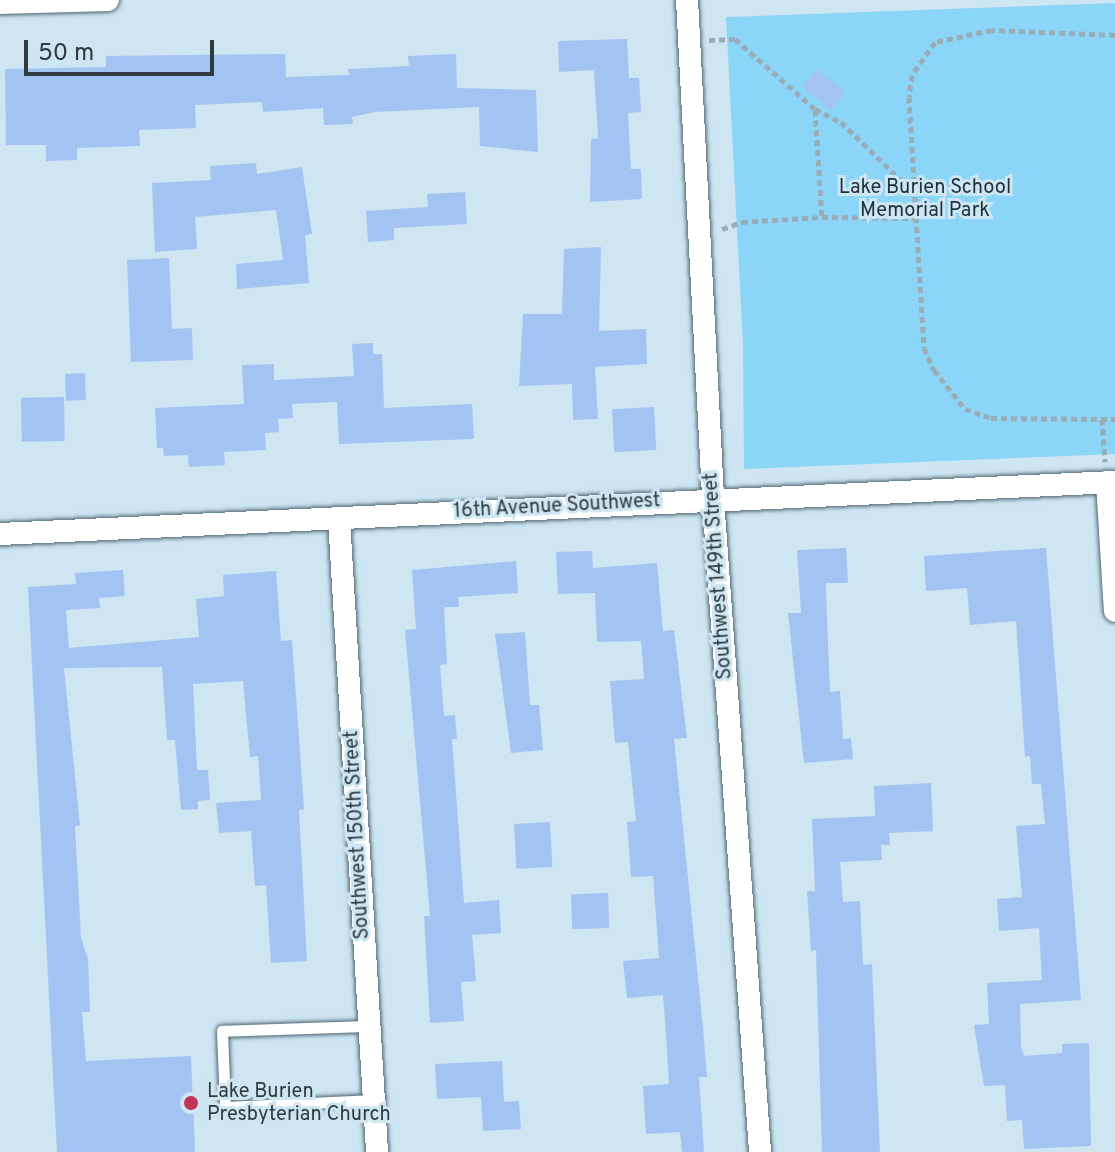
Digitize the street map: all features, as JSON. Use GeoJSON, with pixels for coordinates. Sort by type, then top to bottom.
{"type":"FeatureCollection","features":[{"type":"Feature","properties":{"kind":"street"},"geometry":{"type":"LineString","coordinates":[[0,3],[108,0]]}},
{"type":"Feature","properties":{"kind":"street","name":"Southwest 149th Street"},"geometry":{"type":"LineString","coordinates":[[687,0],[713,499],[760,1152]]}},
{"type":"Feature","properties":{"kind":"street"},"geometry":{"type":"LineString","coordinates":[[1111,482],[1115,611]]}},
{"type":"Feature","properties":{"kind":"street","name":"16th Avenue Southwest"},"geometry":{"type":"LineString","coordinates":[[0,534],[1111,482]]}},
{"type":"Feature","properties":{"kind":"street","name":"Southwest 150th Street"},"geometry":{"type":"LineString","coordinates":[[339,519],[377,1152]]}},
{"type":"Feature","properties":{"kind":"lane"},"geometry":{"type":"LineString","coordinates":[[369,1026],[222,1031],[225,1107],[374,1100]]}},
{"type":"Feature","properties":{"kind":"path"},"geometry":{"type":"LineString","coordinates":[[1115,35],[992,30],[935,42],[912,75],[913,192],[924,348],[948,391],[965,409],[991,418],[1115,419]]}},
{"type":"Feature","properties":{"kind":"path"},"geometry":{"type":"LineString","coordinates":[[688,40],[735,39],[815,109],[841,122],[913,192]]}},
{"type":"Feature","properties":{"kind":"path"},"geometry":{"type":"LineString","coordinates":[[815,109],[822,217]]}},
{"type":"Feature","properties":{"kind":"path"},"geometry":{"type":"LineString","coordinates":[[698,237],[742,222],[822,217],[916,218]]}},
{"type":"Feature","properties":{"kind":"path"},"geometry":{"type":"LineString","coordinates":[[1102,419],[1111,482]]}},
{"type":"Feature","properties":{"kind":"green space","name":"Lake Burien School Memorial Park"},"geometry":{"type":"Polygon","coordinates":[[[1115,3],[1115,454],[744,469],[743,344],[726,17],[1115,3]]]}},
{"type":"Feature","properties":{"kind":"building"},"geometry":{"type":"Polygon","coordinates":[[[627,39],[629,78],[639,78],[641,112],[628,113],[631,169],[641,169],[642,199],[590,202],[591,139],[598,138],[594,70],[559,72],[558,41],[627,39]]]}},
{"type":"Feature","properties":{"kind":"building"},"geometry":{"type":"Polygon","coordinates":[[[285,54],[286,77],[349,75],[348,69],[409,66],[408,56],[456,54],[457,88],[536,90],[538,152],[480,146],[479,107],[375,112],[352,117],[353,124],[324,125],[323,108],[263,112],[262,102],[195,105],[196,128],[139,130],[140,146],[77,148],[77,160],[46,161],[46,145],[6,145],[5,69],[106,67],[106,56],[285,54]]]}},
{"type":"Feature","properties":{"kind":"building"},"geometry":{"type":"Polygon","coordinates":[[[816,69],[845,92],[831,110],[802,87],[816,69]]]}},
{"type":"Feature","properties":{"kind":"building"},"geometry":{"type":"Polygon","coordinates":[[[256,163],[257,174],[302,167],[312,234],[305,235],[309,283],[237,289],[236,264],[283,260],[276,210],[195,217],[197,249],[155,252],[152,183],[211,180],[210,166],[256,163]]]}},
{"type":"Feature","properties":{"kind":"building"},"geometry":{"type":"Polygon","coordinates":[[[465,192],[467,224],[394,228],[394,240],[368,242],[366,211],[428,207],[427,194],[465,192]]]}},
{"type":"Feature","properties":{"kind":"building"},"geometry":{"type":"Polygon","coordinates":[[[601,247],[599,331],[646,329],[647,364],[595,367],[598,419],[573,420],[572,384],[519,386],[523,314],[562,314],[564,249],[601,247]]]}},
{"type":"Feature","properties":{"kind":"building"},"geometry":{"type":"Polygon","coordinates":[[[169,258],[172,329],[192,328],[193,360],[131,362],[127,260],[169,258]]]}},
{"type":"Feature","properties":{"kind":"building"},"geometry":{"type":"Polygon","coordinates":[[[373,343],[373,354],[382,354],[384,408],[472,404],[474,439],[339,444],[337,402],[292,404],[293,418],[278,419],[279,432],[265,433],[266,450],[224,452],[225,465],[189,467],[188,455],[164,456],[163,448],[157,448],[155,408],[244,404],[242,365],[274,364],[274,380],[354,376],[352,344],[373,343]]]}},
{"type":"Feature","properties":{"kind":"building"},"geometry":{"type":"Polygon","coordinates":[[[85,373],[86,400],[66,401],[65,374],[85,373]]]}},
{"type":"Feature","properties":{"kind":"building"},"geometry":{"type":"Polygon","coordinates":[[[64,397],[65,441],[22,442],[21,398],[64,397]]]}},
{"type":"Feature","properties":{"kind":"building"},"geometry":{"type":"Polygon","coordinates":[[[654,407],[656,450],[614,452],[612,409],[654,407]]]}},
{"type":"Feature","properties":{"kind":"building"},"geometry":{"type":"Polygon","coordinates":[[[846,548],[848,583],[826,583],[826,593],[830,692],[840,691],[843,739],[851,738],[853,759],[804,763],[788,613],[801,613],[797,550],[846,548]]]}},
{"type":"Feature","properties":{"kind":"building"},"geometry":{"type":"Polygon","coordinates":[[[1046,548],[1081,1000],[1020,1004],[1021,1046],[1024,1056],[1062,1053],[1062,1044],[1089,1043],[1091,1146],[1024,1149],[1022,1120],[1007,1121],[1005,1085],[984,1086],[974,1025],[989,1024],[987,983],[1042,980],[1039,928],[999,931],[997,899],[1022,897],[1016,826],[1045,824],[1041,784],[1032,784],[1030,756],[1025,757],[1016,621],[970,625],[967,588],[926,591],[924,556],[1046,548]]]}},
{"type":"Feature","properties":{"kind":"building"},"geometry":{"type":"Polygon","coordinates":[[[592,551],[593,568],[657,563],[663,631],[674,630],[687,738],[674,739],[707,1077],[699,1077],[704,1152],[682,1152],[680,1132],[646,1134],[643,1086],[669,1084],[665,1020],[663,995],[627,998],[623,961],[659,958],[653,876],[631,877],[627,822],[636,821],[628,742],[615,743],[610,681],[644,679],[641,641],[597,642],[595,593],[558,594],[556,552],[592,551]]]}},
{"type":"Feature","properties":{"kind":"building"},"geometry":{"type":"Polygon","coordinates":[[[516,561],[518,593],[458,597],[459,607],[444,607],[447,664],[440,665],[444,716],[455,715],[457,739],[452,739],[464,903],[499,900],[501,933],[472,935],[476,981],[461,982],[464,1021],[430,1023],[424,916],[430,916],[405,630],[416,629],[412,570],[516,561]]]}},
{"type":"Feature","properties":{"kind":"building"},"geometry":{"type":"Polygon","coordinates":[[[123,570],[125,596],[99,598],[100,608],[66,610],[69,648],[199,637],[196,599],[224,596],[223,575],[276,571],[281,641],[292,640],[304,809],[299,810],[307,961],[271,963],[266,885],[255,886],[251,831],[219,833],[216,803],[261,800],[258,756],[250,757],[243,681],[193,684],[197,770],[208,770],[210,800],[198,801],[198,809],[181,810],[175,740],[167,740],[162,667],[64,668],[80,826],[75,826],[81,938],[88,959],[90,1012],[82,1012],[86,1061],[191,1056],[195,1152],[57,1152],[28,587],[76,584],[75,573],[123,570]]]}},
{"type":"Feature","properties":{"kind":"building"},"geometry":{"type":"Polygon","coordinates":[[[525,632],[530,705],[539,705],[543,750],[511,753],[495,634],[525,632]]]}},
{"type":"Feature","properties":{"kind":"building"},"geometry":{"type":"Polygon","coordinates":[[[931,783],[933,831],[889,833],[890,845],[881,845],[882,860],[840,862],[843,902],[860,901],[863,965],[872,964],[880,1152],[822,1152],[816,950],[811,951],[807,891],[815,891],[812,819],[875,816],[874,786],[931,783]]]}},
{"type":"Feature","properties":{"kind":"building"},"geometry":{"type":"Polygon","coordinates":[[[550,822],[552,867],[516,869],[514,824],[550,822]]]}},
{"type":"Feature","properties":{"kind":"building"},"geometry":{"type":"Polygon","coordinates":[[[608,893],[609,928],[572,929],[571,894],[608,893]]]}},
{"type":"Feature","properties":{"kind":"building"},"geometry":{"type":"Polygon","coordinates":[[[502,1061],[504,1102],[519,1101],[521,1129],[483,1131],[481,1097],[437,1099],[435,1064],[502,1061]]]}},
{"type":"Feature","properties":{"kind":"place","name":"Lake Burien Presbyterian Church"},"geometry":{"type":"Point","coordinates":[191,1103]}}]}
